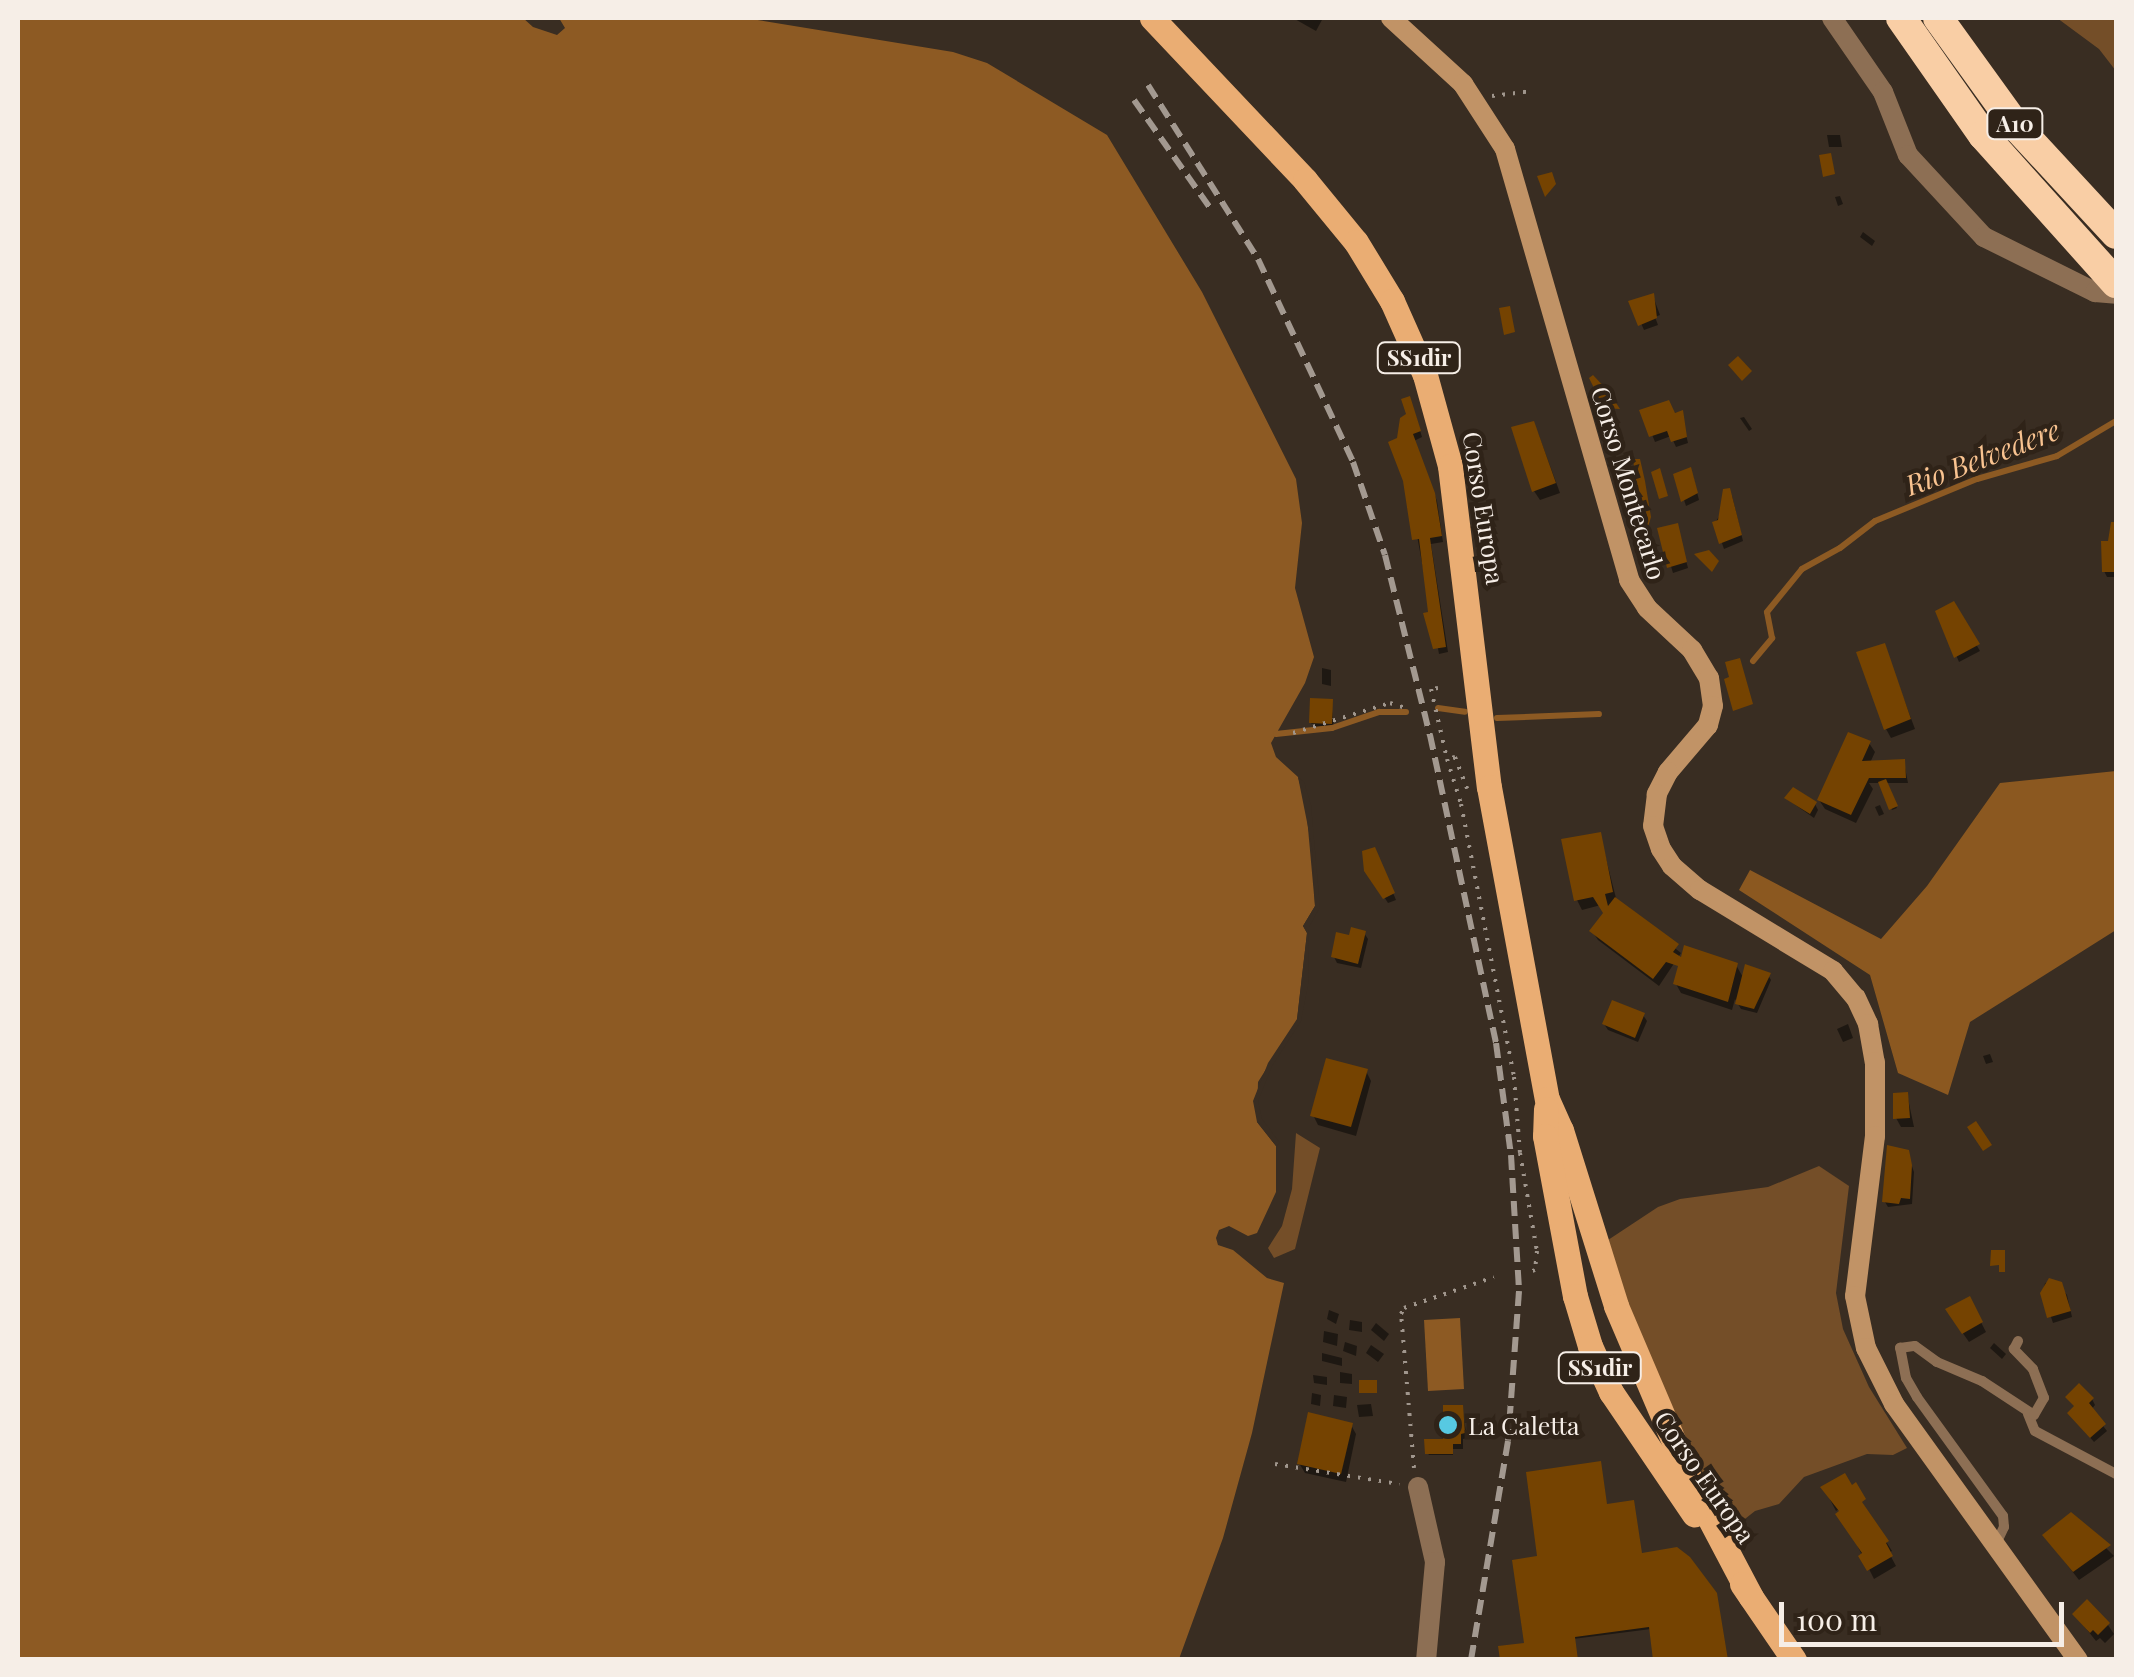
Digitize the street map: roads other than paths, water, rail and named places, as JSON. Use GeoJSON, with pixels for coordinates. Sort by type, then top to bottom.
{"type":"FeatureCollection","features":[{"type":"Feature","properties":{"kind":"highway","name":"A10"},"geometry":{"type":"LineString","coordinates":[[1901,18],[1950,92],[2040,203],[2116,283]]}},
{"type":"Feature","properties":{"kind":"highway","name":"A10"},"geometry":{"type":"LineString","coordinates":[[1938,18],[2016,126],[2110,228]]}},
{"type":"Feature","properties":{"kind":"main road","name":"Corso Europa"},"geometry":{"type":"LineString","coordinates":[[1152,18],[1304,180],[1356,242],[1392,301],[1425,375],[1450,466],[1489,788],[1547,1099],[1545,1136],[1580,1316],[1611,1392],[1794,1660]]}},
{"type":"Feature","properties":{"kind":"main road","name":"Corso Montecarlo"},"geometry":{"type":"LineString","coordinates":[[1390,18],[1451,71],[1479,104],[1515,176],[1630,580],[1647,608],[1692,650],[1712,691],[1706,730],[1660,786],[1653,816],[1657,839],[1672,866],[1693,885],[1833,971],[1864,1015],[1875,1062],[1870,1202],[1856,1284],[1857,1316],[1866,1348],[1894,1404],[2078,1660]]}},
{"type":"Feature","properties":{"kind":"main road","name":"Corso Europa"},"geometry":{"type":"LineString","coordinates":[[1547,1099],[1561,1130],[1616,1306],[1694,1488],[1751,1598]]}},
{"type":"Feature","properties":{"kind":"main road"},"geometry":{"type":"LineString","coordinates":[[1580,1316],[1595,1299],[1616,1306]]}},
{"type":"Feature","properties":{"kind":"street"},"geometry":{"type":"LineString","coordinates":[[1832,18],[1882,92],[1908,155],[1984,237],[2095,292],[2116,294]]}},
{"type":"Feature","properties":{"kind":"street"},"geometry":{"type":"LineString","coordinates":[[1418,1487],[1435,1562],[1426,1660]]}},
{"type":"Feature","properties":{"kind":"lane"},"geometry":{"type":"LineString","coordinates":[[2018,1341],[2014,1349],[2033,1369],[2044,1398],[2040,1409],[2028,1414]]}},
{"type":"Feature","properties":{"kind":"lane"},"geometry":{"type":"LineString","coordinates":[[1995,1545],[2004,1527],[2002,1516],[1916,1396],[1906,1378],[1900,1348],[1914,1346],[1948,1368],[1982,1381],[2028,1414],[2035,1431],[2116,1474]]}},
{"type":"Feature","properties":{"kind":"waterway","name":"Rio Belvedere"},"geometry":{"type":"LineString","coordinates":[[1753,661],[1772,638],[1767,612],[1802,569],[1840,548],[1875,521],[1977,479],[2057,456],[2116,421]]}},
{"type":"Feature","properties":{"kind":"waterway","name":"Rio Belvedere"},"geometry":{"type":"LineString","coordinates":[[1438,708],[1465,712]]}},
{"type":"Feature","properties":{"kind":"waterway","name":"Rio Belvedere"},"geometry":{"type":"LineString","coordinates":[[1276,734],[1332,728],[1379,712],[1406,712]]}},
{"type":"Feature","properties":{"kind":"waterway","name":"Rio Belvedere"},"geometry":{"type":"LineString","coordinates":[[1497,718],[1599,714]]}},
{"type":"Feature","properties":{"kind":"railway"},"geometry":{"type":"LineString","coordinates":[[1148,85],[1258,259],[1353,462],[1385,555],[1430,735],[1496,1043],[1511,1155],[1519,1291],[1508,1441],[1471,1660]]}},
{"type":"Feature","properties":{"kind":"railway"},"geometry":{"type":"LineString","coordinates":[[1134,100],[1211,209]]}},
{"type":"Feature","properties":{"kind":"place","name":"La Caletta"},"geometry":{"type":"Point","coordinates":[1448,1425]}}]}
